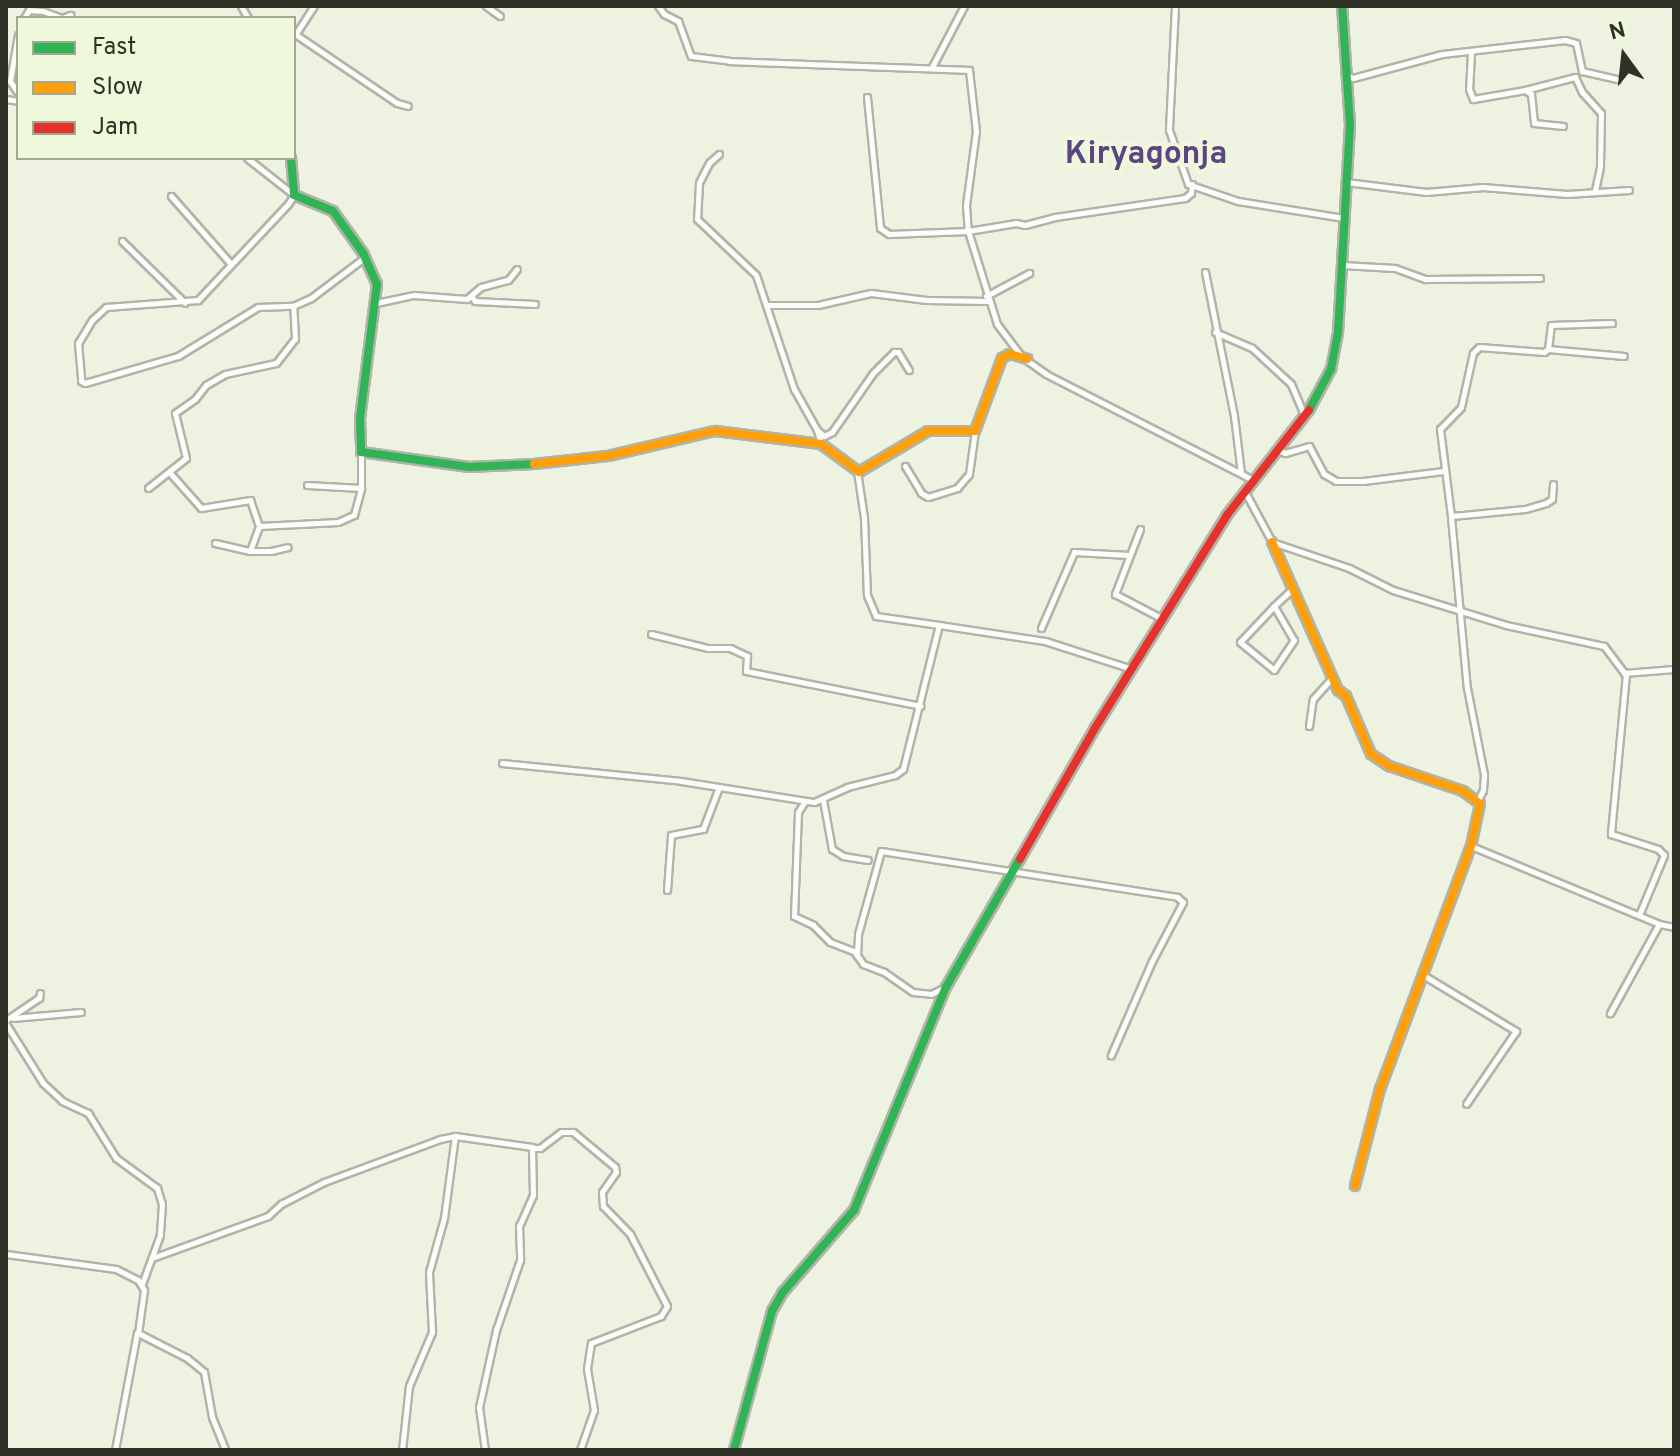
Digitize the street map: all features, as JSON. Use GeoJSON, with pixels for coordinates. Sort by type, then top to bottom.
{"type":"FeatureCollection","features":[{"type":"Feature","properties":{"kind":"street"},"geometry":{"type":"LineString","coordinates":[[296,32],[314,6]]}},
{"type":"Feature","properties":{"kind":"street"},"geometry":{"type":"LineString","coordinates":[[486,6],[500,16]]}},
{"type":"Feature","properties":{"kind":"street"},"geometry":{"type":"LineString","coordinates":[[658,6],[678,21],[691,56],[729,61],[966,68],[971,74],[976,131],[966,205],[968,231],[997,324],[1027,359],[1046,374],[1253,480]]}},
{"type":"Feature","properties":{"kind":"street"},"geometry":{"type":"LineString","coordinates":[[932,67],[964,6]]}},
{"type":"Feature","properties":{"kind":"street"},"geometry":{"type":"LineString","coordinates":[[1175,6],[1169,130],[1178,147],[1185,180],[1238,201],[1344,218]]}},
{"type":"Feature","properties":{"kind":"street"},"geometry":{"type":"LineString","coordinates":[[734,1450],[772,1311],[783,1292],[823,1250],[857,1205],[946,987],[1095,728],[1245,491],[1304,416],[1323,386],[1336,351],[1350,125],[1342,6]]}},
{"type":"Feature","properties":{"kind":"street"},"geometry":{"type":"LineString","coordinates":[[25,16],[29,10],[57,16]]}},
{"type":"Feature","properties":{"kind":"street"},"geometry":{"type":"LineString","coordinates":[[296,36],[397,103],[408,106]]}},
{"type":"Feature","properties":{"kind":"street"},"geometry":{"type":"LineString","coordinates":[[1346,75],[1353,78],[1447,54],[1570,40],[1576,43],[1582,71],[1617,79]]}},
{"type":"Feature","properties":{"kind":"street"},"geometry":{"type":"LineString","coordinates":[[16,46],[10,81],[16,90]]}},
{"type":"Feature","properties":{"kind":"street"},"geometry":{"type":"LineString","coordinates":[[1471,53],[1469,89],[1473,99],[1575,77],[1582,92],[1601,113],[1600,167],[1595,191]]}},
{"type":"Feature","properties":{"kind":"street"},"geometry":{"type":"LineString","coordinates":[[10,81],[16,76]]}},
{"type":"Feature","properties":{"kind":"street"},"geometry":{"type":"LineString","coordinates":[[1525,90],[1531,94],[1534,123],[1563,126]]}},
{"type":"Feature","properties":{"kind":"street"},"geometry":{"type":"LineString","coordinates":[[867,97],[881,230],[892,235],[968,231],[1185,198],[1191,193],[1192,184]]}},
{"type":"Feature","properties":{"kind":"street"},"geometry":{"type":"LineString","coordinates":[[719,154],[709,163],[699,183],[697,219],[703,228],[748,264],[768,305],[794,389],[817,430],[821,444]]}},
{"type":"Feature","properties":{"kind":"street"},"geometry":{"type":"LineString","coordinates":[[250,160],[294,195],[333,211],[365,257],[377,284],[360,418],[361,488],[354,515],[346,519],[288,527],[259,526]]}},
{"type":"Feature","properties":{"kind":"street"},"geometry":{"type":"LineString","coordinates":[[291,160],[294,195],[198,300],[106,307],[92,320],[78,343],[81,381],[85,383],[178,356],[258,307],[293,306],[311,298],[365,257]]}},
{"type":"Feature","properties":{"kind":"street"},"geometry":{"type":"LineString","coordinates":[[1346,182],[1426,192],[1483,187],[1559,194],[1629,190]]}},
{"type":"Feature","properties":{"kind":"street"},"geometry":{"type":"LineString","coordinates":[[171,196],[230,263]]}},
{"type":"Feature","properties":{"kind":"street"},"geometry":{"type":"LineString","coordinates":[[122,241],[186,303]]}},
{"type":"Feature","properties":{"kind":"street"},"geometry":{"type":"LineString","coordinates":[[1341,265],[1395,268],[1426,279],[1540,278]]}},
{"type":"Feature","properties":{"kind":"street"},"geometry":{"type":"LineString","coordinates":[[376,303],[414,295],[457,299],[472,296],[481,287],[508,280],[517,269]]}},
{"type":"Feature","properties":{"kind":"street"},"geometry":{"type":"LineString","coordinates":[[1205,272],[1234,416],[1241,474]]}},
{"type":"Feature","properties":{"kind":"street"},"geometry":{"type":"LineString","coordinates":[[768,305],[818,305],[871,293],[927,300],[987,298],[1029,273]]}},
{"type":"Feature","properties":{"kind":"street"},"geometry":{"type":"LineString","coordinates":[[472,296],[475,301],[535,304]]}},
{"type":"Feature","properties":{"kind":"street"},"geometry":{"type":"LineString","coordinates":[[148,488],[186,458],[175,413],[195,399],[206,385],[225,374],[276,363],[295,339],[293,306]]}},
{"type":"Feature","properties":{"kind":"street"},"geometry":{"type":"LineString","coordinates":[[1548,349],[1551,325],[1612,323]]}},
{"type":"Feature","properties":{"kind":"street"},"geometry":{"type":"LineString","coordinates":[[1215,332],[1252,348],[1291,384],[1304,416]]}},
{"type":"Feature","properties":{"kind":"street"},"geometry":{"type":"LineString","coordinates":[[1355,1186],[1380,1089],[1471,846],[1480,808],[1478,800],[1483,790],[1484,775],[1467,688],[1440,429],[1461,407],[1475,350],[1479,347],[1624,356]]}},
{"type":"Feature","properties":{"kind":"street"},"geometry":{"type":"LineString","coordinates":[[817,430],[824,436],[832,432],[873,373],[894,352],[898,352],[909,370]]}},
{"type":"Feature","properties":{"kind":"street"},"geometry":{"type":"LineString","coordinates":[[905,466],[921,493],[928,497],[957,488],[969,474],[975,431],[1002,358],[1010,354],[1027,359]]}},
{"type":"Feature","properties":{"kind":"street"},"geometry":{"type":"LineString","coordinates":[[361,452],[491,468],[608,456],[715,431],[821,444],[848,461],[857,471],[864,518],[867,595],[876,616],[1045,641],[1133,669]]}},
{"type":"Feature","properties":{"kind":"street"},"geometry":{"type":"LineString","coordinates":[[857,471],[870,467],[928,431],[975,431]]}},
{"type":"Feature","properties":{"kind":"street"},"geometry":{"type":"LineString","coordinates":[[1278,450],[1285,453],[1302,445],[1309,446],[1324,474],[1345,482],[1443,471]]}},
{"type":"Feature","properties":{"kind":"street"},"geometry":{"type":"LineString","coordinates":[[170,473],[201,508],[250,500],[259,526],[250,551]]}},
{"type":"Feature","properties":{"kind":"street"},"geometry":{"type":"LineString","coordinates":[[1451,516],[1525,509],[1546,503],[1552,499],[1553,484]]}},
{"type":"Feature","properties":{"kind":"street"},"geometry":{"type":"LineString","coordinates":[[307,485],[361,488]]}},
{"type":"Feature","properties":{"kind":"street"},"geometry":{"type":"LineString","coordinates":[[1245,491],[1272,542],[1332,678],[1346,696],[1367,749],[1375,759],[1478,800]]}},
{"type":"Feature","properties":{"kind":"street"},"geometry":{"type":"LineString","coordinates":[[1140,529],[1115,590],[1117,598],[1164,620]]}},
{"type":"Feature","properties":{"kind":"street"},"geometry":{"type":"LineString","coordinates":[[1272,542],[1349,568],[1388,588],[1506,625],[1604,646],[1626,674],[1611,834],[1658,849],[1664,855],[1639,915]]}},
{"type":"Feature","properties":{"kind":"street"},"geometry":{"type":"LineString","coordinates":[[215,543],[250,551],[288,547]]}},
{"type":"Feature","properties":{"kind":"street"},"geometry":{"type":"LineString","coordinates":[[1041,628],[1074,552],[1129,555]]}},
{"type":"Feature","properties":{"kind":"street"},"geometry":{"type":"LineString","coordinates":[[1274,606],[1294,640],[1274,670],[1240,644],[1274,606],[1292,589]]}},
{"type":"Feature","properties":{"kind":"street"},"geometry":{"type":"LineString","coordinates":[[502,763],[785,795],[805,801],[823,800],[847,787],[899,774],[921,706],[939,625]]}},
{"type":"Feature","properties":{"kind":"street"},"geometry":{"type":"LineString","coordinates":[[651,634],[708,648],[730,648],[747,656],[746,671],[921,706]]}},
{"type":"Feature","properties":{"kind":"street"},"geometry":{"type":"LineString","coordinates":[[1626,674],[1674,669]]}},
{"type":"Feature","properties":{"kind":"street"},"geometry":{"type":"LineString","coordinates":[[1309,726],[1313,699],[1332,678]]}},
{"type":"Feature","properties":{"kind":"street"},"geometry":{"type":"LineString","coordinates":[[667,890],[671,835],[703,829],[719,787]]}},
{"type":"Feature","properties":{"kind":"street"},"geometry":{"type":"LineString","coordinates":[[823,800],[832,849],[843,856],[868,860]]}},
{"type":"Feature","properties":{"kind":"street"},"geometry":{"type":"LineString","coordinates":[[805,801],[798,812],[793,913],[830,942],[857,955],[863,964],[884,972],[913,992],[931,994],[946,987]]}},
{"type":"Feature","properties":{"kind":"street"},"geometry":{"type":"LineString","coordinates":[[1471,846],[1659,924],[1674,927]]}},
{"type":"Feature","properties":{"kind":"street"},"geometry":{"type":"LineString","coordinates":[[857,955],[859,930],[881,851],[1181,899],[1183,902],[1152,961],[1111,1055]]}},
{"type":"Feature","properties":{"kind":"street"},"geometry":{"type":"LineString","coordinates":[[1610,1013],[1659,924]]}},
{"type":"Feature","properties":{"kind":"street"},"geometry":{"type":"LineString","coordinates":[[1423,975],[1516,1031],[1466,1104]]}},
{"type":"Feature","properties":{"kind":"street"},"geometry":{"type":"LineString","coordinates":[[8,1020],[40,993]]}},
{"type":"Feature","properties":{"kind":"street"},"geometry":{"type":"LineString","coordinates":[[8,1020],[81,1012]]}},
{"type":"Feature","properties":{"kind":"street"},"geometry":{"type":"LineString","coordinates":[[8,1020],[43,1083],[62,1101],[88,1113],[116,1158],[157,1188],[162,1217],[142,1285],[138,1333],[115,1450]]}},
{"type":"Feature","properties":{"kind":"street"},"geometry":{"type":"LineString","coordinates":[[152,1258],[268,1216],[287,1200],[324,1182],[412,1148],[455,1136],[540,1148],[561,1132],[573,1132],[615,1167],[616,1172],[602,1192],[603,1206],[630,1234],[667,1306],[661,1316],[591,1343],[587,1369],[594,1410],[580,1450]]}},
{"type":"Feature","properties":{"kind":"street"},"geometry":{"type":"LineString","coordinates":[[402,1450],[409,1386],[432,1332],[429,1272],[444,1218],[455,1136]]}},
{"type":"Feature","properties":{"kind":"street"},"geometry":{"type":"LineString","coordinates":[[485,1450],[479,1429],[479,1407],[496,1330],[520,1260],[519,1226],[534,1192],[533,1148]]}},
{"type":"Feature","properties":{"kind":"street"},"geometry":{"type":"LineString","coordinates":[[6,1254],[116,1269],[142,1285]]}},
{"type":"Feature","properties":{"kind":"street"},"geometry":{"type":"LineString","coordinates":[[138,1333],[187,1358],[204,1372],[212,1417],[225,1450]]}},
{"type":"Feature","properties":{"kind":"traffic: fast"},"geometry":{"type":"LineString","coordinates":[[1309,410],[1331,369],[1338,333],[1350,125],[1342,6]]}},
{"type":"Feature","properties":{"kind":"traffic: fast"},"geometry":{"type":"LineString","coordinates":[[291,160],[294,195],[333,211],[363,253],[377,284],[360,418],[361,452],[469,467],[534,464]]}},
{"type":"Feature","properties":{"kind":"traffic: fast"},"geometry":{"type":"LineString","coordinates":[[734,1450],[772,1311],[783,1292],[854,1210],[946,987],[1020,859]]}},
{"type":"Feature","properties":{"kind":"traffic: slow"},"geometry":{"type":"LineString","coordinates":[[534,464],[608,456],[715,431],[821,444],[859,472],[928,431],[975,431],[1002,358],[1010,354],[1027,359]]}},
{"type":"Feature","properties":{"kind":"traffic: slow"},"geometry":{"type":"LineString","coordinates":[[1272,542],[1338,690],[1346,696],[1371,754],[1389,766],[1463,791],[1480,804],[1471,846],[1380,1089],[1355,1186]]}},
{"type":"Feature","properties":{"kind":"traffic: jam"},"geometry":{"type":"LineString","coordinates":[[1020,859],[1095,728],[1227,515],[1309,410]]}},
{"type":"Feature","properties":{"kind":"district","name":"Kiryagonja"},"geometry":{"type":"Point","coordinates":[1146,155]}}]}
